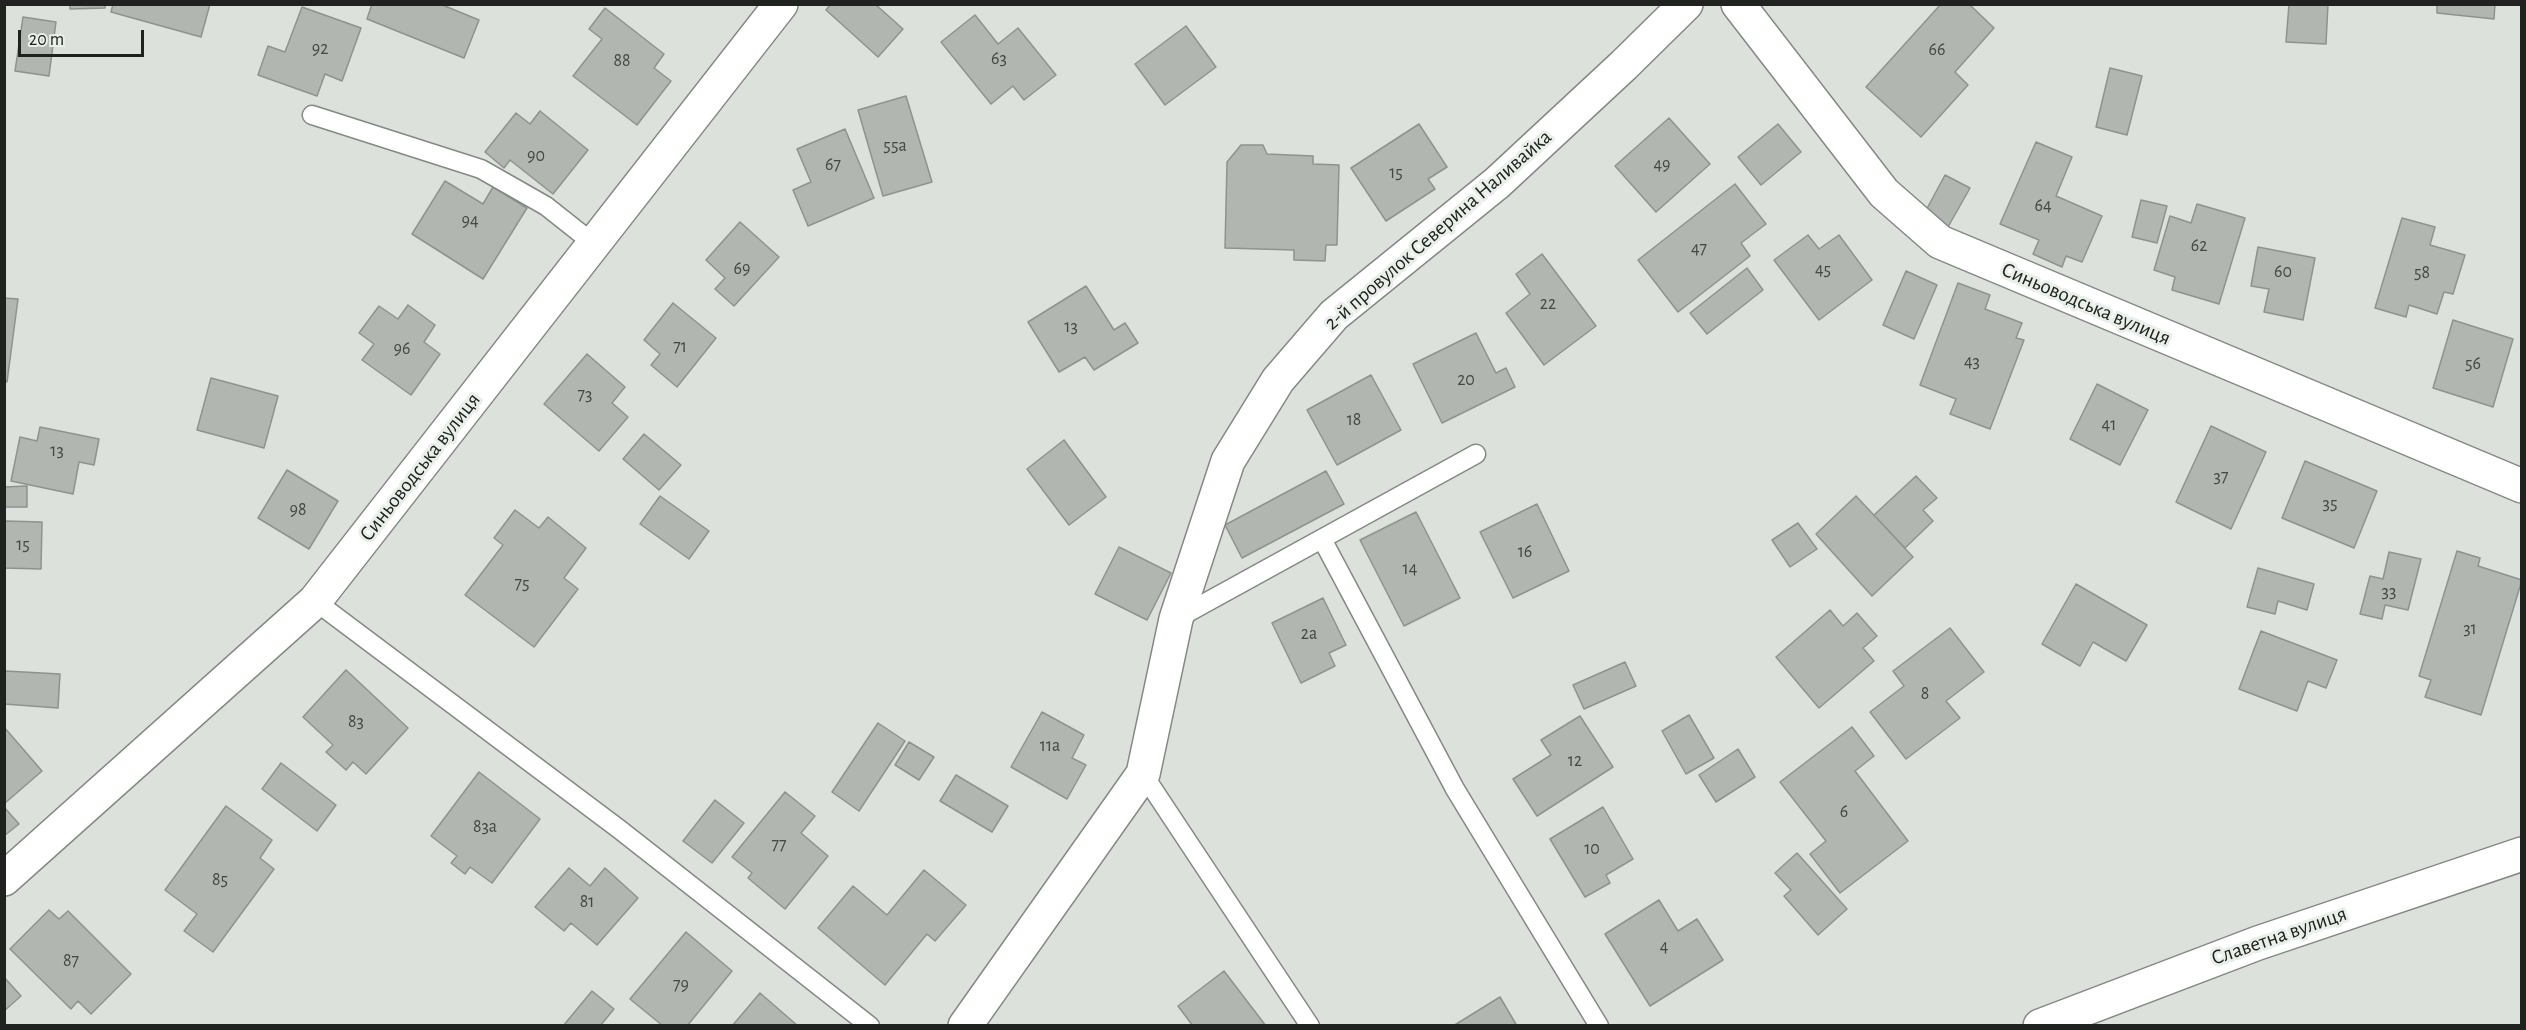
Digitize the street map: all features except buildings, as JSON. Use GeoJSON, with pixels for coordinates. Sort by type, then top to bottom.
{"type":"FeatureCollection","features":[{"type":"Feature","properties":{"kind":"street","name":"Синьоводська вулиця"},"geometry":{"type":"LineString","coordinates":[[4,879],[315,601],[782,4]]}},
{"type":"Feature","properties":{"kind":"street","name":"2-й провулок Северина Наливайка"},"geometry":{"type":"LineString","coordinates":[[965,1026],[1143,774],[1176,619],[1228,461],[1278,380],[1334,315],[1497,183],[1686,4]]}},
{"type":"Feature","properties":{"kind":"street","name":"Синьоводська вулиця"},"geometry":{"type":"LineString","coordinates":[[1738,4],[1884,193],[1940,242],[2522,486]]}},
{"type":"Feature","properties":{"kind":"street","name":"Славетна вулиця"},"geometry":{"type":"LineString","coordinates":[[2040,1026],[2258,943],[2522,854]]}},
{"type":"Feature","properties":{"kind":"lane"},"geometry":{"type":"LineString","coordinates":[[312,115],[481,169],[546,206],[594,244]]}},
{"type":"Feature","properties":{"kind":"lane"},"geometry":{"type":"LineString","coordinates":[[1176,619],[1476,453]]}},
{"type":"Feature","properties":{"kind":"lane"},"geometry":{"type":"LineString","coordinates":[[1322,539],[1455,789],[1599,1026]]}},
{"type":"Feature","properties":{"kind":"lane"},"geometry":{"type":"LineString","coordinates":[[315,601],[619,829],[870,1026]]}},
{"type":"Feature","properties":{"kind":"lane"},"geometry":{"type":"LineString","coordinates":[[1143,774],[1310,1026]]}}]}
